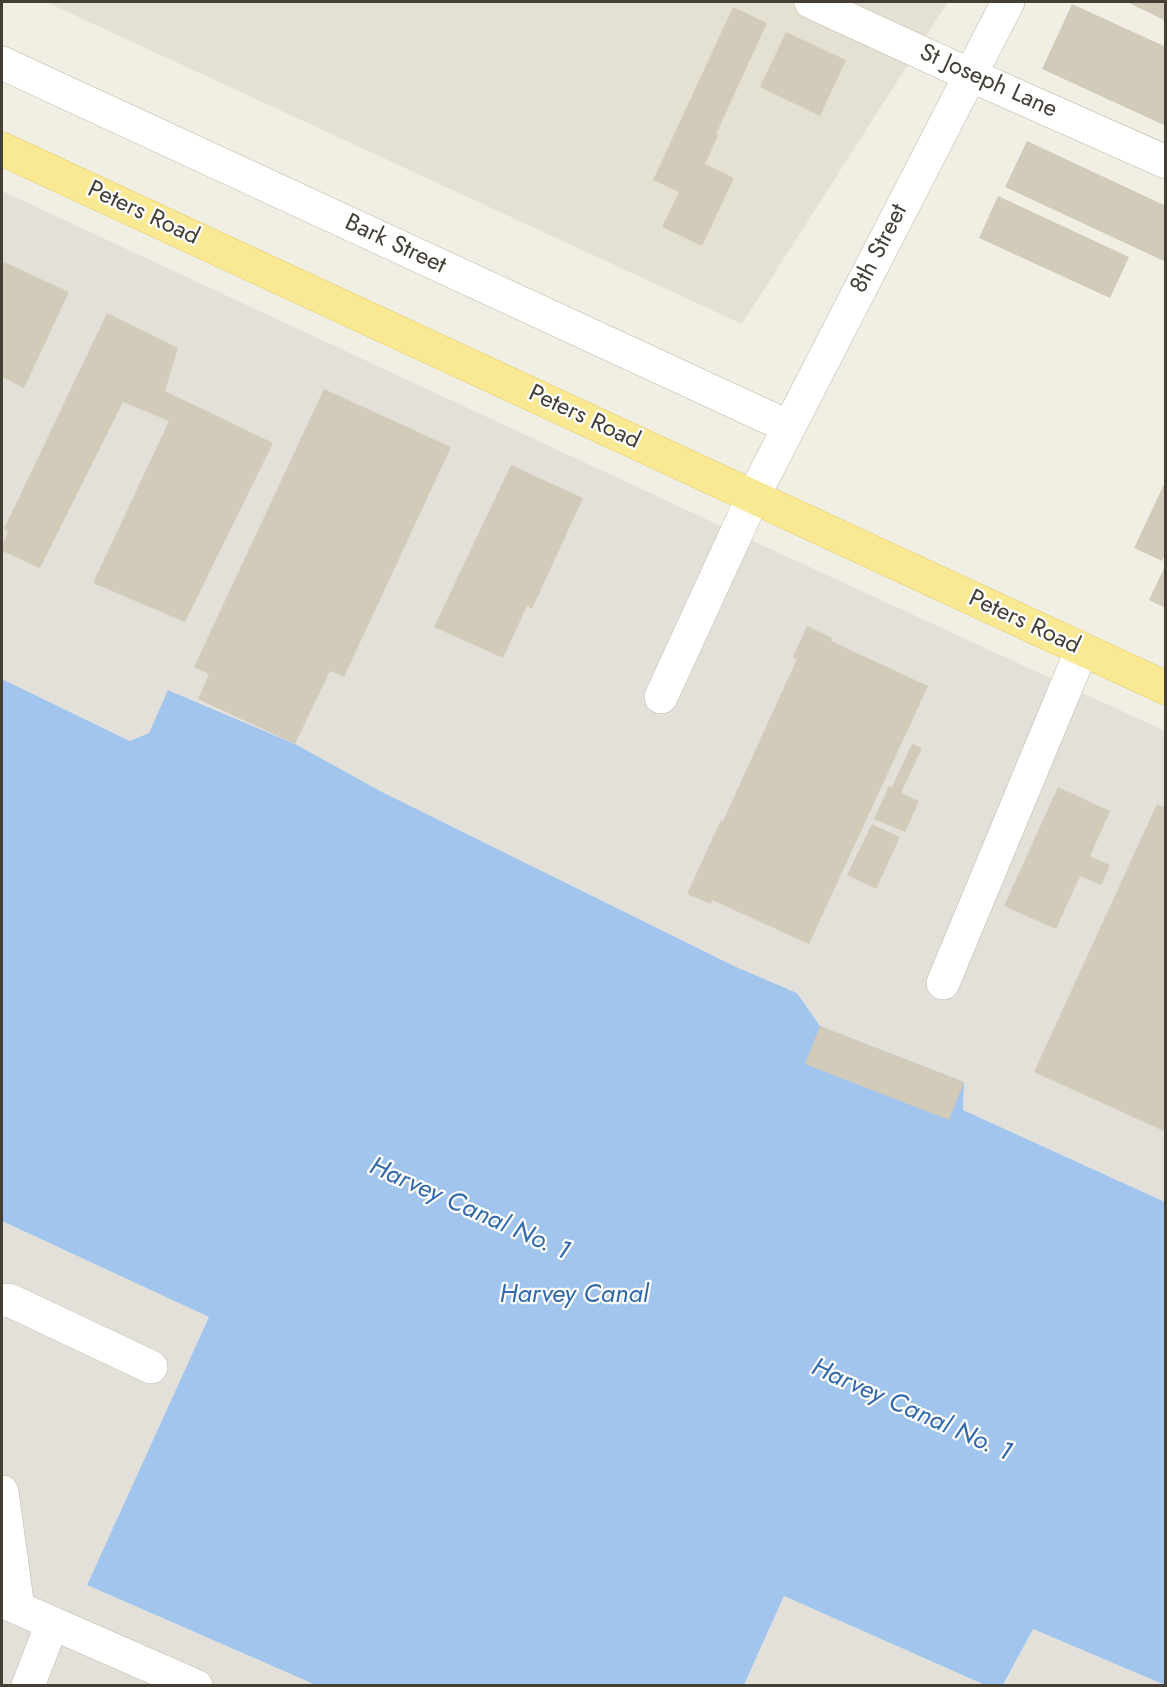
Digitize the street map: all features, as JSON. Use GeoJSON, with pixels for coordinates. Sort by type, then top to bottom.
{"type":"FeatureCollection","features":[{"type":"Feature","properties":{"kind":"main road","name":"Peters Road"},"geometry":{"type":"LineString","coordinates":[[2,149],[1166,688]]}},
{"type":"Feature","properties":{"kind":"street","name":"St Joseph Lane"},"geometry":{"type":"LineString","coordinates":[[811,2],[1166,162]]}},
{"type":"Feature","properties":{"kind":"street","name":"8th Street"},"geometry":{"type":"LineString","coordinates":[[661,697],[753,497],[1008,2]]}},
{"type":"Feature","properties":{"kind":"street","name":"Bark Street"},"geometry":{"type":"LineString","coordinates":[[2,63],[789,427]]}},
{"type":"Feature","properties":{"kind":"street"},"geometry":{"type":"LineString","coordinates":[[943,982],[1082,649]]}},
{"type":"Feature","properties":{"kind":"street"},"geometry":{"type":"LineString","coordinates":[[2,1301],[9,1300],[151,1367]]}},
{"type":"Feature","properties":{"kind":"street"},"geometry":{"type":"LineString","coordinates":[[2,1492],[10,1605],[195,1686]]}},
{"type":"Feature","properties":{"kind":"street"},"geometry":{"type":"LineString","coordinates":[[28,1686],[52,1624]]}},
{"type":"Feature","properties":{"kind":"shaded area"},"geometry":{"type":"Polygon","coordinates":[[[46,2],[948,2],[742,324],[46,2]]]}},
{"type":"Feature","properties":{"kind":"shaded area"},"geometry":{"type":"Polygon","coordinates":[[[2,191],[1165,731],[1165,1202],[963,1110],[964,1082],[820,1026],[797,993],[734,966],[382,792],[295,744],[169,690],[149,733],[131,741],[2,679],[2,191]]]}},
{"type":"Feature","properties":{"kind":"shaded area"},"geometry":{"type":"Polygon","coordinates":[[[2,1221],[209,1317],[87,1585],[316,1685],[2,1686],[2,1221]]]}},
{"type":"Feature","properties":{"kind":"shaded area"},"geometry":{"type":"Polygon","coordinates":[[[784,1596],[985,1685],[744,1686],[784,1596]]]}},
{"type":"Feature","properties":{"kind":"shaded area"},"geometry":{"type":"Polygon","coordinates":[[[1033,1629],[1165,1685],[1003,1686],[1033,1629]]]}},
{"type":"Feature","properties":{"kind":"water","name":"Harvey Canal"},"geometry":{"type":"Polygon","coordinates":[[[2,679],[130,741],[149,733],[168,690],[295,744],[382,792],[734,966],[797,993],[820,1026],[964,1082],[963,1110],[1165,1202],[1165,1685],[1033,1629],[1003,1685],[985,1685],[784,1596],[744,1685],[316,1685],[87,1585],[209,1317],[2,1221],[2,679]]]}},
{"type":"Feature","properties":{"kind":"building"},"geometry":{"type":"Polygon","coordinates":[[[1127,2],[1166,2],[1166,21],[1127,2]]]}},
{"type":"Feature","properties":{"kind":"building"},"geometry":{"type":"Polygon","coordinates":[[[1072,4],[1166,47],[1166,126],[1042,69],[1072,4]]]}},
{"type":"Feature","properties":{"kind":"building"},"geometry":{"type":"Polygon","coordinates":[[[733,7],[767,23],[716,134],[718,135],[705,164],[734,178],[702,246],[662,227],[679,192],[653,180],[733,7]]]}},
{"type":"Feature","properties":{"kind":"building"},"geometry":{"type":"Polygon","coordinates":[[[786,32],[846,60],[820,116],[760,87],[786,32]]]}},
{"type":"Feature","properties":{"kind":"building"},"geometry":{"type":"Polygon","coordinates":[[[1027,141],[1166,206],[1166,262],[1005,187],[1027,141]]]}},
{"type":"Feature","properties":{"kind":"building"},"geometry":{"type":"Polygon","coordinates":[[[998,196],[1129,257],[1110,298],[979,238],[998,196]]]}},
{"type":"Feature","properties":{"kind":"building"},"geometry":{"type":"Polygon","coordinates":[[[4,262],[69,292],[24,388],[2,377],[2,268],[4,262]]]}},
{"type":"Feature","properties":{"kind":"building"},"geometry":{"type":"Polygon","coordinates":[[[107,313],[178,348],[165,391],[273,443],[185,622],[93,583],[169,421],[123,402],[40,568],[2,551],[8,532],[4,529],[107,313]]]}},
{"type":"Feature","properties":{"kind":"building"},"geometry":{"type":"Polygon","coordinates":[[[324,389],[451,447],[344,677],[330,671],[295,744],[198,699],[209,674],[194,667],[324,389]]]}},
{"type":"Feature","properties":{"kind":"building"},"geometry":{"type":"Polygon","coordinates":[[[511,465],[583,498],[532,609],[527,606],[503,658],[434,627],[511,465]]]}},
{"type":"Feature","properties":{"kind":"building"},"geometry":{"type":"Polygon","coordinates":[[[1166,480],[1166,553],[1162,561],[1134,548],[1166,480]]]}},
{"type":"Feature","properties":{"kind":"building"},"geometry":{"type":"Polygon","coordinates":[[[1166,564],[1166,608],[1149,600],[1166,564]]]}},
{"type":"Feature","properties":{"kind":"building"},"geometry":{"type":"Polygon","coordinates":[[[807,626],[832,638],[831,641],[928,686],[809,944],[712,900],[711,904],[687,894],[797,659],[793,657],[807,626]]]}},
{"type":"Feature","properties":{"kind":"building"},"geometry":{"type":"Polygon","coordinates":[[[912,744],[922,748],[901,793],[919,801],[905,832],[874,819],[912,744]]]}},
{"type":"Feature","properties":{"kind":"building"},"geometry":{"type":"Polygon","coordinates":[[[1058,787],[1110,811],[1090,856],[1110,865],[1101,885],[1080,876],[1056,929],[1004,906],[1058,787]]]}},
{"type":"Feature","properties":{"kind":"building"},"geometry":{"type":"Polygon","coordinates":[[[1157,804],[1166,808],[1166,1132],[1034,1072],[1157,804]]]}},
{"type":"Feature","properties":{"kind":"building"},"geometry":{"type":"Polygon","coordinates":[[[872,824],[900,837],[876,889],[847,875],[872,824]]]}},
{"type":"Feature","properties":{"kind":"building"},"geometry":{"type":"Polygon","coordinates":[[[820,1026],[964,1082],[949,1120],[805,1064],[820,1026]]]}},
{"type":"Feature","properties":{"kind":"water label","name":"Harvey Canal No. 1"},"geometry":{"type":"Point","coordinates":[469,1210]}},
{"type":"Feature","properties":{"kind":"water label","name":"Harvey Canal No. 1"},"geometry":{"type":"Point","coordinates":[911,1411]}}]}
